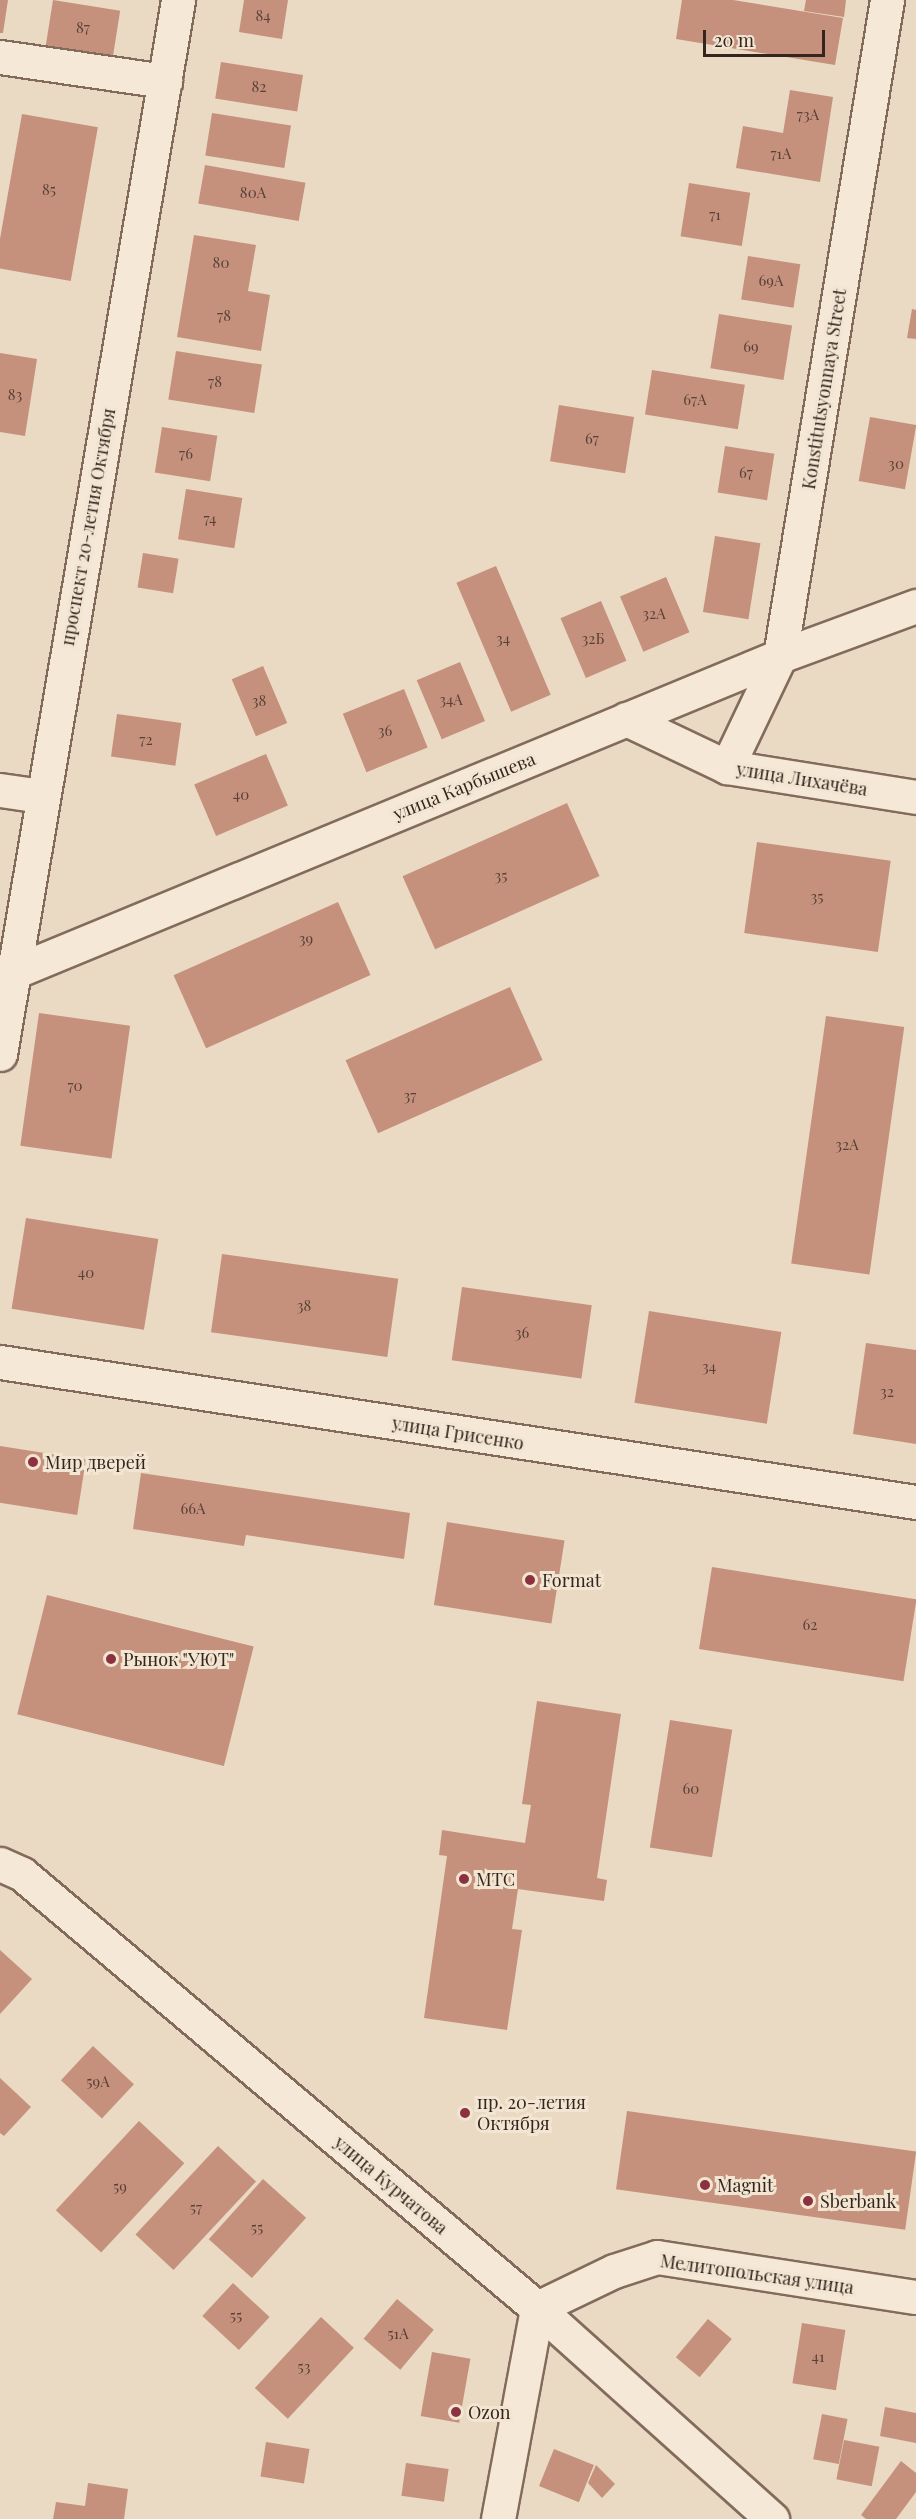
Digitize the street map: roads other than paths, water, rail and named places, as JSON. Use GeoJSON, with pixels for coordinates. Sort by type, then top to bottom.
{"type":"FeatureCollection","features":[{"type":"Feature","properties":{"kind":"street","name":"проспект 20-летия Октября"},"geometry":{"type":"LineString","coordinates":[[0,1054],[41,796],[178,0]]}},
{"type":"Feature","properties":{"kind":"street","name":"Konstitutsyonnaya Street"},"geometry":{"type":"LineString","coordinates":[[728,767],[780,656],[887,0]]}},
{"type":"Feature","properties":{"kind":"street"},"geometry":{"type":"LineString","coordinates":[[0,57],[165,81]]}},
{"type":"Feature","properties":{"kind":"street","name":"улица Карбышева"},"geometry":{"type":"LineString","coordinates":[[14,972],[780,656],[916,606]]}},
{"type":"Feature","properties":{"kind":"street","name":"улица Лихачёва"},"geometry":{"type":"LineString","coordinates":[[626,719],[728,767],[916,797]]}},
{"type":"Feature","properties":{"kind":"street"},"geometry":{"type":"LineString","coordinates":[[0,790],[41,796]]}},
{"type":"Feature","properties":{"kind":"street","name":"улица Грисенко"},"geometry":{"type":"LineString","coordinates":[[0,1362],[916,1502]]}},
{"type":"Feature","properties":{"kind":"street","name":"улица Курчатова"},"geometry":{"type":"LineString","coordinates":[[0,1864],[22,1874],[537,2308],[772,2519]]}},
{"type":"Feature","properties":{"kind":"street","name":"Мелитопольская улица"},"geometry":{"type":"LineString","coordinates":[[537,2308],[614,2271],[657,2257],[916,2297]]}},
{"type":"Feature","properties":{"kind":"street"},"geometry":{"type":"LineString","coordinates":[[498,2519],[537,2308]]}},
{"type":"Feature","properties":{"kind":"place","name":"Мир дверей"},"geometry":{"type":"Point","coordinates":[33,1462]}},
{"type":"Feature","properties":{"kind":"place","name":"Format"},"geometry":{"type":"Point","coordinates":[530,1580]}},
{"type":"Feature","properties":{"kind":"place","name":"Рынок \"УЮТ\""},"geometry":{"type":"Point","coordinates":[111,1659]}},
{"type":"Feature","properties":{"kind":"place","name":"МТС"},"geometry":{"type":"Point","coordinates":[464,1879]}},
{"type":"Feature","properties":{"kind":"place","name":"пр. 20-летия Октября"},"geometry":{"type":"Point","coordinates":[465,2113]}},
{"type":"Feature","properties":{"kind":"place","name":"Magnit"},"geometry":{"type":"Point","coordinates":[705,2185]}},
{"type":"Feature","properties":{"kind":"place","name":"Sberbank"},"geometry":{"type":"Point","coordinates":[808,2201]}},
{"type":"Feature","properties":{"kind":"place","name":"Ozon"},"geometry":{"type":"Point","coordinates":[456,2412]}}]}
